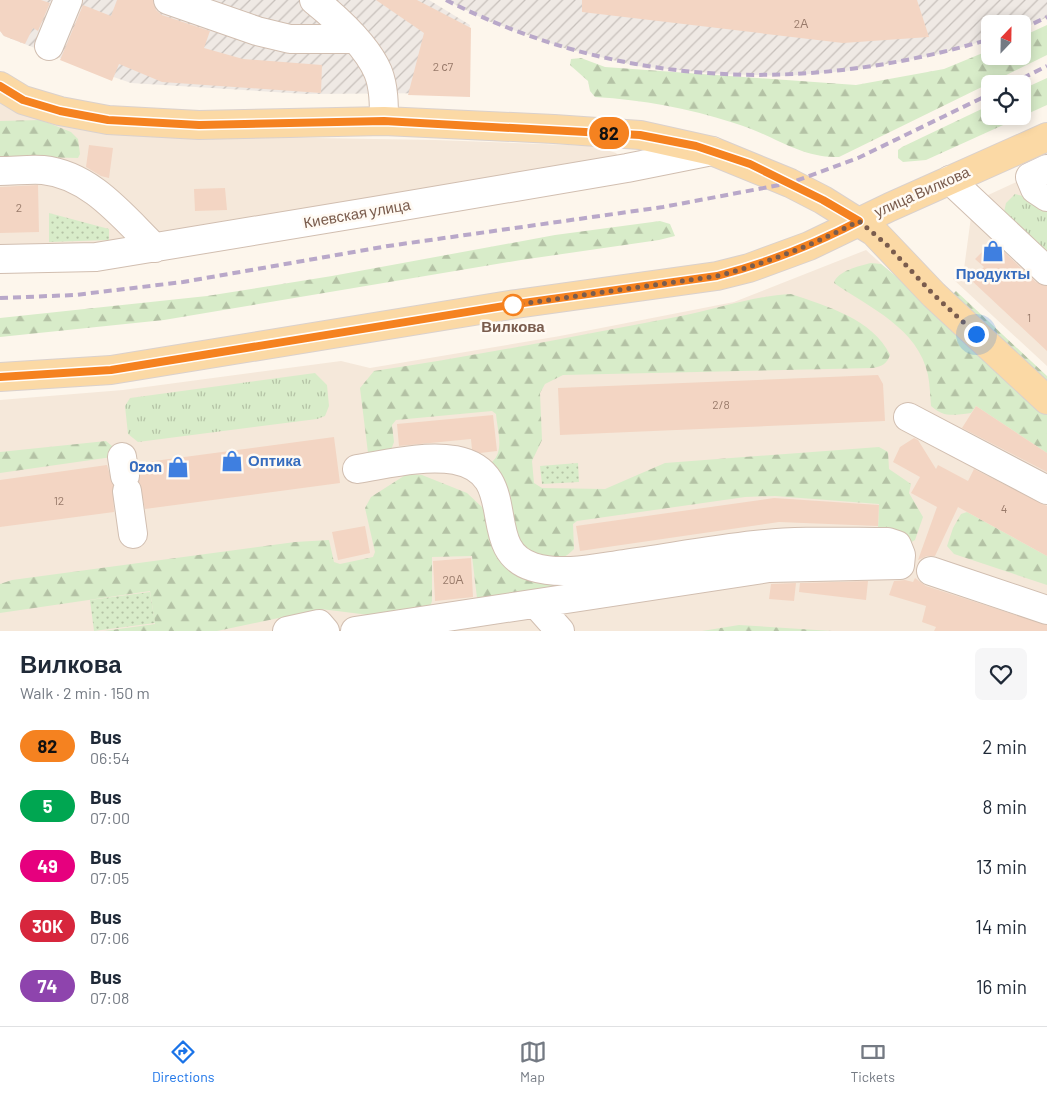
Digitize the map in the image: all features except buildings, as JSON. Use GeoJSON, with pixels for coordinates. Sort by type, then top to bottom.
{"type":"FeatureCollection","features":[{"type":"Feature","properties":{"kind":"main road"},"geometry":{"type":"LineString","coordinates":[[0,86],[23,100],[60,111],[108,120],[199,125],[384,121],[640,135],[712,151],[790,183],[859,221],[874,232],[934,295],[1047,400]]}},
{"type":"Feature","properties":{"kind":"main road","name":"улица Вилкова"},"geometry":{"type":"LineString","coordinates":[[0,377],[111,370],[516,304],[717,276],[749,268],[809,246],[859,221],[1047,137]]}},
{"type":"Feature","properties":{"kind":"street"},"geometry":{"type":"LineString","coordinates":[[49,46],[68,0]]}},
{"type":"Feature","properties":{"kind":"street"},"geometry":{"type":"LineString","coordinates":[[168,0],[257,31],[290,39],[354,39]]}},
{"type":"Feature","properties":{"kind":"street"},"geometry":{"type":"LineString","coordinates":[[314,0],[332,14],[368,54],[378,72],[383,96],[384,121]]}},
{"type":"Feature","properties":{"kind":"street","name":"Киевская улица"},"geometry":{"type":"LineString","coordinates":[[0,259],[96,257],[627,168],[712,151]]}},
{"type":"Feature","properties":{"kind":"street"},"geometry":{"type":"LineString","coordinates":[[1047,169],[1030,177],[1035,189],[1047,197]]}},
{"type":"Feature","properties":{"kind":"street"},"geometry":{"type":"LineString","coordinates":[[0,171],[44,170],[70,178],[94,189],[155,248]]}},
{"type":"Feature","properties":{"kind":"street"},"geometry":{"type":"LineString","coordinates":[[950,180],[986,230],[1047,271]]}},
{"type":"Feature","properties":{"kind":"street"},"geometry":{"type":"LineString","coordinates":[[908,417],[1047,490]]}},
{"type":"Feature","properties":{"kind":"street"},"geometry":{"type":"LineString","coordinates":[[355,631],[537,605],[769,568],[900,565],[901,555],[897,545],[888,542],[790,543],[755,545],[586,570],[554,570],[533,567],[518,559],[504,542],[492,484],[480,470],[456,460],[431,459],[357,469]]}},
{"type":"Feature","properties":{"kind":"street"},"geometry":{"type":"LineString","coordinates":[[125,475],[133,534]]}},
{"type":"Feature","properties":{"kind":"street"},"geometry":{"type":"LineString","coordinates":[[931,571],[1047,610]]}},
{"type":"Feature","properties":{"kind":"street"},"geometry":{"type":"LineString","coordinates":[[537,605],[560,631]]}},
{"type":"Feature","properties":{"kind":"street"},"geometry":{"type":"LineString","coordinates":[[287,631],[319,624],[325,631]]}},
{"type":"Feature","properties":{"kind":"shaded area"},"geometry":{"type":"Polygon","coordinates":[[[0,0],[429,0],[470,25],[452,93],[306,94],[131,83],[4,36],[0,31],[0,0]]]}},
{"type":"Feature","properties":{"kind":"shaded area"},"geometry":{"type":"Polygon","coordinates":[[[446,0],[1047,0],[1047,17],[1031,25],[1031,15],[981,15],[981,42],[939,54],[855,70],[786,76],[720,74],[637,66],[564,48],[488,21],[446,0]]]}},
{"type":"Feature","properties":{"kind":"shaded area"},"geometry":{"type":"Polygon","coordinates":[[[0,96],[199,136],[435,140],[594,146],[616,153],[623,162],[37,254],[0,253],[0,96]]]}},
{"type":"Feature","properties":{"kind":"shaded area"},"geometry":{"type":"Polygon","coordinates":[[[1047,168],[1047,366],[953,279],[964,269],[973,202],[1047,168]]]}},
{"type":"Feature","properties":{"kind":"shaded area"},"geometry":{"type":"Polygon","coordinates":[[[866,250],[1047,413],[1047,631],[0,631],[0,400],[123,390],[341,361],[370,368],[560,336],[734,302],[866,250]]]}},
{"type":"Feature","properties":{"kind":"green space"},"geometry":{"type":"Polygon","coordinates":[[[1047,25],[1047,55],[1031,63],[1031,32],[1047,25]]]}},
{"type":"Feature","properties":{"kind":"green space"},"geometry":{"type":"Polygon","coordinates":[[[981,54],[981,65],[1027,65],[1006,75],[981,75],[981,87],[839,157],[825,157],[799,150],[747,127],[700,113],[630,100],[595,97],[590,91],[588,81],[570,65],[571,59],[581,58],[605,67],[856,85],[944,69],[981,54]]]}},
{"type":"Feature","properties":{"kind":"green space"},"geometry":{"type":"Polygon","coordinates":[[[1047,78],[1047,105],[1031,112],[1031,85],[1047,78]]]}},
{"type":"Feature","properties":{"kind":"green space"},"geometry":{"type":"Polygon","coordinates":[[[981,109],[981,125],[1003,125],[926,160],[903,162],[898,158],[898,150],[981,109]]]}},
{"type":"Feature","properties":{"kind":"green space"},"geometry":{"type":"Polygon","coordinates":[[[41,120],[71,132],[78,139],[80,154],[78,158],[0,156],[0,121],[41,120]]]}},
{"type":"Feature","properties":{"kind":"green space"},"geometry":{"type":"Polygon","coordinates":[[[1015,194],[1030,198],[1047,209],[1047,253],[1004,212],[1006,203],[1015,194]]]}},
{"type":"Feature","properties":{"kind":"green space"},"geometry":{"type":"Polygon","coordinates":[[[49,213],[109,229],[109,240],[49,242],[49,213]]]}},
{"type":"Feature","properties":{"kind":"green space"},"geometry":{"type":"Polygon","coordinates":[[[660,221],[670,224],[675,236],[164,320],[0,337],[0,318],[207,296],[332,276],[555,235],[660,221]]]}},
{"type":"Feature","properties":{"kind":"green space"},"geometry":{"type":"Polygon","coordinates":[[[871,263],[881,264],[950,321],[1047,411],[1047,453],[976,406],[971,413],[954,415],[945,414],[931,406],[928,375],[923,359],[914,344],[891,321],[834,283],[839,275],[844,272],[871,263]]]}},
{"type":"Feature","properties":{"kind":"green space"},"geometry":{"type":"Polygon","coordinates":[[[956,291],[1047,376],[1047,384],[953,294],[956,291]]]}},
{"type":"Feature","properties":{"kind":"green space"},"geometry":{"type":"Polygon","coordinates":[[[791,294],[833,309],[860,323],[872,332],[890,355],[886,363],[873,368],[563,375],[545,384],[540,393],[542,440],[532,461],[534,483],[542,488],[605,489],[665,463],[879,447],[888,452],[889,469],[911,484],[909,493],[923,517],[915,540],[910,543],[878,530],[879,504],[775,496],[745,497],[577,521],[573,524],[574,549],[560,559],[546,559],[532,554],[517,545],[492,470],[492,462],[498,452],[499,439],[496,414],[492,411],[396,420],[392,425],[394,442],[391,450],[371,456],[368,453],[360,388],[374,371],[525,346],[691,314],[762,297],[791,294]]]}},
{"type":"Feature","properties":{"kind":"green space"},"geometry":{"type":"Polygon","coordinates":[[[315,373],[327,385],[329,406],[325,416],[317,419],[138,442],[128,434],[125,406],[130,398],[315,373]]]}},
{"type":"Feature","properties":{"kind":"green space"},"geometry":{"type":"Polygon","coordinates":[[[106,441],[112,446],[112,457],[0,473],[0,452],[106,441]]]}},
{"type":"Feature","properties":{"kind":"green space"},"geometry":{"type":"Polygon","coordinates":[[[578,463],[579,482],[542,484],[540,466],[578,463]]]}},
{"type":"Feature","properties":{"kind":"green space"},"geometry":{"type":"Polygon","coordinates":[[[407,474],[422,475],[467,493],[483,508],[494,549],[509,568],[708,559],[485,600],[477,598],[472,556],[432,557],[432,601],[430,607],[369,615],[321,609],[217,631],[104,631],[155,624],[150,591],[0,613],[0,584],[12,580],[295,542],[329,540],[334,562],[340,564],[373,557],[375,552],[365,508],[371,497],[407,474]]]}},
{"type":"Feature","properties":{"kind":"green space"},"geometry":{"type":"Polygon","coordinates":[[[967,512],[1047,556],[1047,585],[954,554],[947,546],[953,528],[961,514],[967,512]]]}},
{"type":"Feature","properties":{"kind":"green space"},"geometry":{"type":"Polygon","coordinates":[[[150,592],[155,623],[94,631],[90,600],[150,592]]]}},
{"type":"Feature","properties":{"kind":"green space"},"geometry":{"type":"Polygon","coordinates":[[[739,625],[832,631],[702,631],[739,625]]]}},
{"type":"Feature","properties":{"kind":"railway"},"geometry":{"type":"LineString","coordinates":[[446,0],[512,29],[578,51],[646,66],[714,74],[782,74],[851,69],[921,57],[981,41]]}},
{"type":"Feature","properties":{"kind":"railway"},"geometry":{"type":"LineString","coordinates":[[1031,25],[1047,17]]}},
{"type":"Feature","properties":{"kind":"railway"},"geometry":{"type":"LineString","coordinates":[[1029,75],[1047,66]]}},
{"type":"Feature","properties":{"kind":"railway"},"geometry":{"type":"LineString","coordinates":[[0,298],[75,295],[183,282],[388,246],[663,207],[790,183],[858,158],[981,98]]}},
{"type":"Feature","properties":{"kind":"bus line","name":"82"},"geometry":{"type":"LineString","coordinates":[[0,86],[23,100],[60,111],[108,120],[199,125],[384,121],[640,135],[696,146],[750,164],[823,200],[859,221],[809,246],[749,268],[717,276],[516,304],[111,370],[0,377]]}},
{"type":"Feature","properties":{"kind":"place","name":"Продукты"},"geometry":{"type":"Point","coordinates":[993,251]}},
{"type":"Feature","properties":{"kind":"place","name":"Вилкова"},"geometry":{"type":"Point","coordinates":[513,305]}},
{"type":"Feature","properties":{"kind":"place","name":"Оптика"},"geometry":{"type":"Point","coordinates":[232,461]}},
{"type":"Feature","properties":{"kind":"place","name":"Ozon"},"geometry":{"type":"Point","coordinates":[178,467]}},
{"type":"Feature","properties":{"kind":"route"},"geometry":{"type":"LineString","coordinates":[[513,305],[717,276],[749,268],[809,246],[859,221],[874,232],[934,295],[976,334]]}}]}
